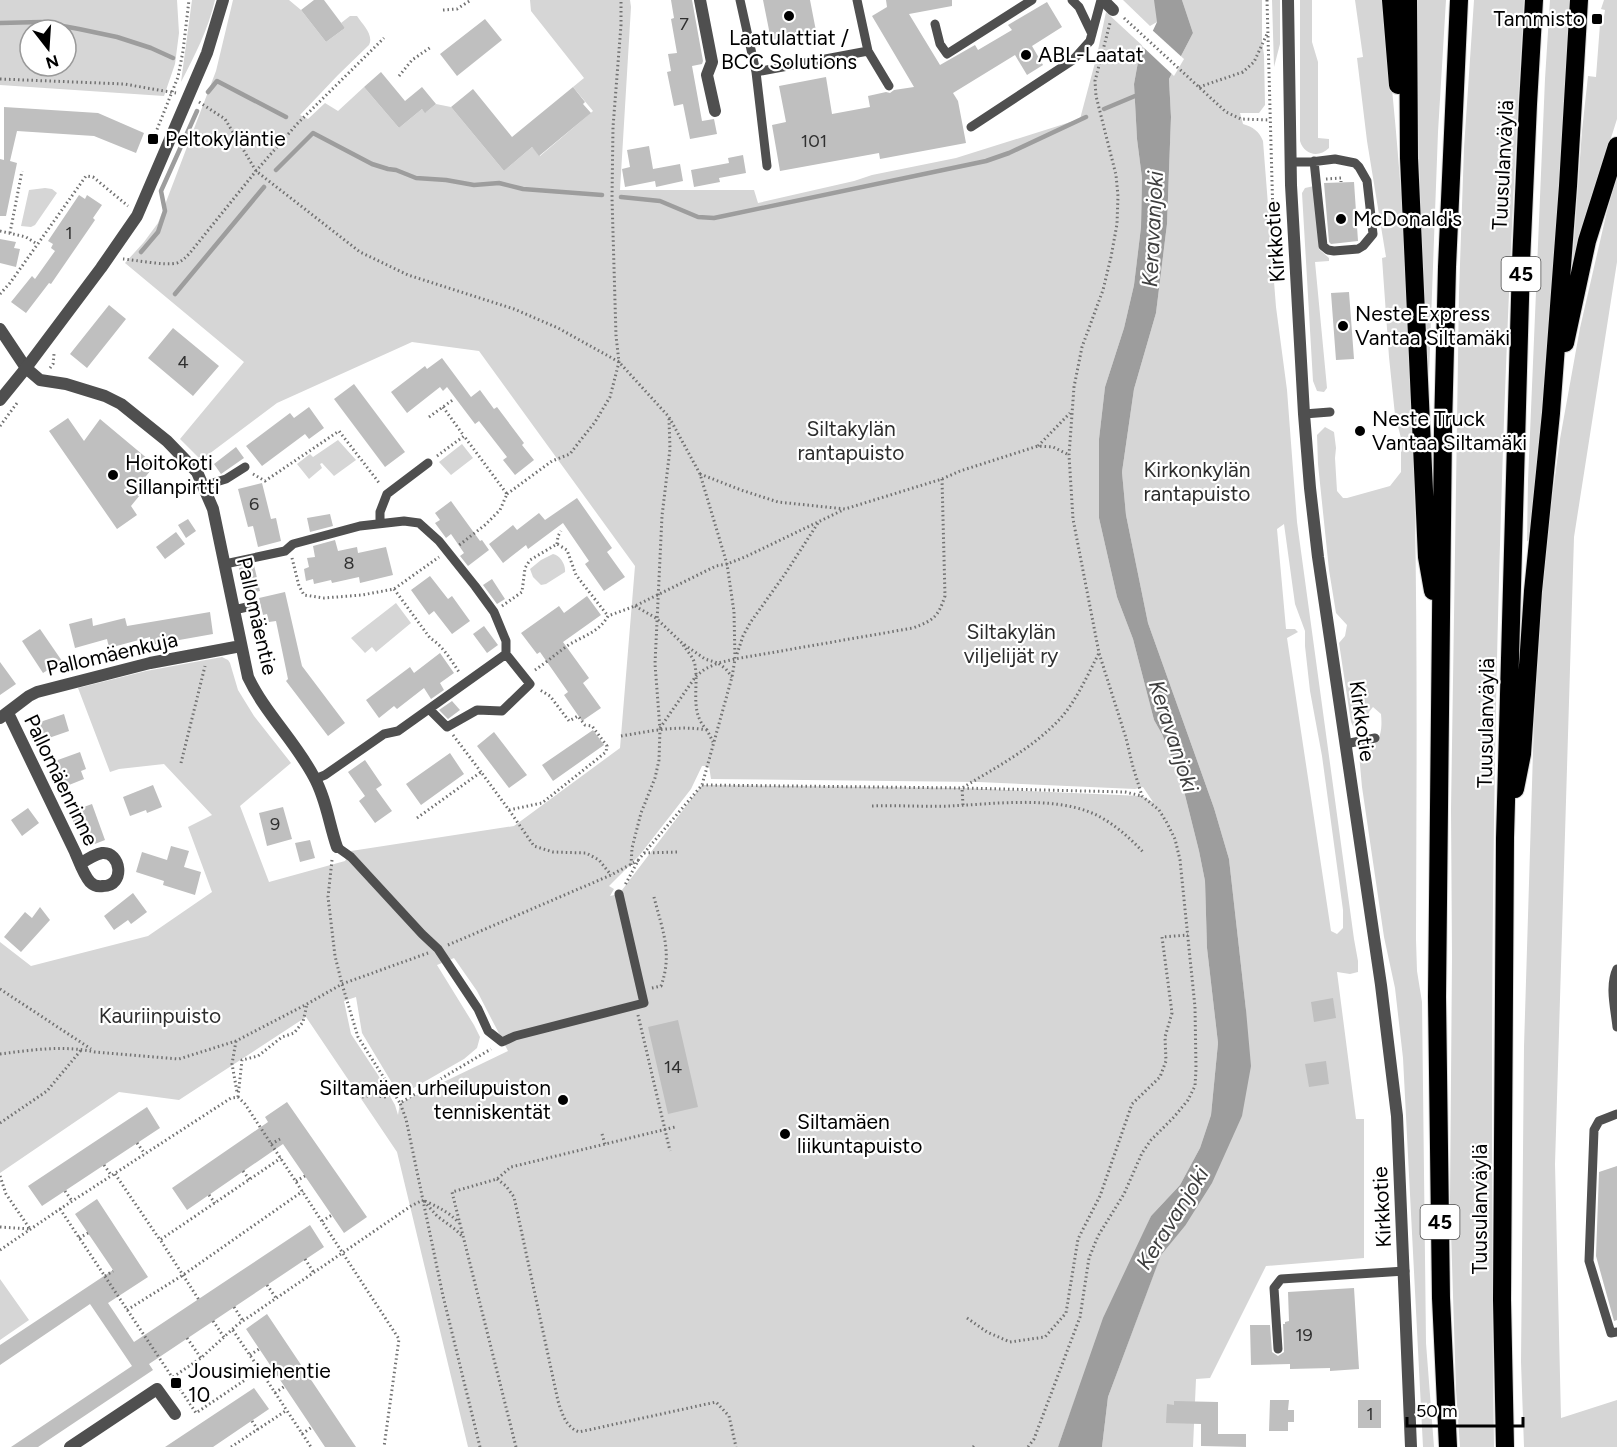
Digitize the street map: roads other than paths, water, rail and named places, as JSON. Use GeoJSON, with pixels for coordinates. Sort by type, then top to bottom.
{"type":"FeatureCollection","features":[{"type":"Feature","properties":{"kind":"highway"},"geometry":{"type":"LineString","coordinates":[[1391,0],[1398,87],[1410,158]]}},
{"type":"Feature","properties":{"kind":"highway"},"geometry":{"type":"LineString","coordinates":[[1408,0],[1410,158],[1427,557],[1441,644]]}},
{"type":"Feature","properties":{"kind":"highway","name":"Tuusulanväylä"},"geometry":{"type":"LineString","coordinates":[[1448,1447],[1441,1298],[1437,997],[1443,428],[1447,267],[1460,0]]}},
{"type":"Feature","properties":{"kind":"highway","name":"Tuusulanväylä"},"geometry":{"type":"LineString","coordinates":[[1504,1447],[1502,1288],[1505,838],[1521,274],[1534,0]]}},
{"type":"Feature","properties":{"kind":"highway"},"geometry":{"type":"LineString","coordinates":[[1505,838],[1522,754],[1533,591],[1551,413],[1579,0]]}},
{"type":"Feature","properties":{"kind":"highway"},"geometry":{"type":"LineString","coordinates":[[1551,413],[1587,241],[1617,146]]}},
{"type":"Feature","properties":{"kind":"street"},"geometry":{"type":"LineString","coordinates":[[0,399],[101,268],[137,216],[207,53],[223,0]]}},
{"type":"Feature","properties":{"kind":"street"},"geometry":{"type":"LineString","coordinates":[[699,0],[712,62],[707,75],[715,111]]}},
{"type":"Feature","properties":{"kind":"street"},"geometry":{"type":"LineString","coordinates":[[1102,0],[1113,10]]}},
{"type":"Feature","properties":{"kind":"street","name":"Kirkkotie"},"geometry":{"type":"LineString","coordinates":[[1288,0],[1290,162],[1310,488],[1318,557],[1381,985],[1397,1116],[1411,1447]]}},
{"type":"Feature","properties":{"kind":"street"},"geometry":{"type":"LineString","coordinates":[[0,329],[26,368]]}},
{"type":"Feature","properties":{"kind":"street","name":"Pallomäentie"},"geometry":{"type":"LineString","coordinates":[[26,368],[40,380],[66,384],[105,396],[121,404],[178,452],[197,472],[213,509],[248,677],[255,692],[298,751],[315,779],[337,847]]}},
{"type":"Feature","properties":{"kind":"street","name":"Pallomäenkuja"},"geometry":{"type":"LineString","coordinates":[[4,716],[37,692],[150,663],[241,646]]}},
{"type":"Feature","properties":{"kind":"street","name":"Pallomäenrinne"},"geometry":{"type":"LineString","coordinates":[[4,716],[80,864]]}},
{"type":"Feature","properties":{"kind":"street"},"geometry":{"type":"LineString","coordinates":[[70,1447],[157,1389],[175,1414]]}},
{"type":"Feature","properties":{"kind":"lane"},"geometry":{"type":"LineString","coordinates":[[740,0],[756,72],[767,166]]}},
{"type":"Feature","properties":{"kind":"lane"},"geometry":{"type":"LineString","coordinates":[[857,0],[868,51],[889,86]]}},
{"type":"Feature","properties":{"kind":"lane"},"geometry":{"type":"LineString","coordinates":[[935,24],[940,44],[947,54],[1032,0]]}},
{"type":"Feature","properties":{"kind":"lane"},"geometry":{"type":"LineString","coordinates":[[1072,0],[1079,7],[1092,34]]}},
{"type":"Feature","properties":{"kind":"lane"},"geometry":{"type":"LineString","coordinates":[[971,127],[1073,60],[1090,41],[1102,0]]}},
{"type":"Feature","properties":{"kind":"lane"},"geometry":{"type":"LineString","coordinates":[[756,72],[868,51]]}},
{"type":"Feature","properties":{"kind":"lane"},"geometry":{"type":"LineString","coordinates":[[1290,162],[1335,159],[1355,163],[1359,167],[1367,181],[1372,234],[1358,249],[1334,251],[1323,246],[1314,161]]}},
{"type":"Feature","properties":{"kind":"lane"},"geometry":{"type":"LineString","coordinates":[[1304,414],[1330,412]]}},
{"type":"Feature","properties":{"kind":"lane"},"geometry":{"type":"LineString","coordinates":[[381,523],[380,512],[387,494],[428,463]]}},
{"type":"Feature","properties":{"kind":"lane"},"geometry":{"type":"LineString","coordinates":[[203,486],[226,479],[245,467]]}},
{"type":"Feature","properties":{"kind":"lane"},"geometry":{"type":"LineString","coordinates":[[225,564],[285,551],[294,544],[360,526],[404,521],[418,523],[439,541],[494,612],[506,641],[506,654],[528,681],[502,711],[477,710],[447,727],[429,709]]}},
{"type":"Feature","properties":{"kind":"lane"},"geometry":{"type":"LineString","coordinates":[[234,610],[247,607]]}},
{"type":"Feature","properties":{"kind":"lane"},"geometry":{"type":"LineString","coordinates":[[315,779],[325,775],[384,734],[398,731],[506,654]]}},
{"type":"Feature","properties":{"kind":"lane"},"geometry":{"type":"LineString","coordinates":[[1345,744],[1375,738]]}},
{"type":"Feature","properties":{"kind":"lane"},"geometry":{"type":"LineString","coordinates":[[337,847],[351,857],[438,949],[478,1009],[488,1031],[502,1041],[644,1003],[619,894]]}},
{"type":"Feature","properties":{"kind":"lane"},"geometry":{"type":"LineString","coordinates":[[1617,969],[1613,976],[1617,1027]]}},
{"type":"Feature","properties":{"kind":"lane"},"geometry":{"type":"LineString","coordinates":[[1617,1114],[1599,1121],[1594,1130],[1589,1261],[1611,1333],[1617,1332]]}},
{"type":"Feature","properties":{"kind":"lane"},"geometry":{"type":"LineString","coordinates":[[1278,1349],[1274,1288],[1281,1279],[1405,1271]]}},
{"type":"Feature","properties":{"kind":"water","name":"Keravanjoki"},"geometry":{"type":"Polygon","coordinates":[[[1154,0],[1182,0],[1193,33],[1169,79],[1171,117],[1167,224],[1156,313],[1134,389],[1122,472],[1126,515],[1148,623],[1214,808],[1229,859],[1251,1066],[1242,1116],[1212,1183],[1185,1226],[1161,1255],[1108,1397],[1102,1447],[1058,1447],[1103,1318],[1151,1216],[1180,1185],[1200,1148],[1211,1115],[1218,1043],[1207,948],[1205,881],[1199,851],[1182,783],[1154,720],[1133,639],[1117,597],[1099,518],[1099,439],[1105,387],[1124,328],[1134,285],[1141,227],[1142,178],[1134,84],[1138,62],[1157,22],[1154,0]]]}},
{"type":"Feature","properties":{"kind":"waterway"},"geometry":{"type":"LineString","coordinates":[[0,23],[41,22],[79,29],[117,37],[173,58]]}},
{"type":"Feature","properties":{"kind":"waterway"},"geometry":{"type":"LineString","coordinates":[[208,92],[217,81],[286,117]]}},
{"type":"Feature","properties":{"kind":"waterway"},"geometry":{"type":"LineString","coordinates":[[1104,109],[1135,96]]}},
{"type":"Feature","properties":{"kind":"waterway"},"geometry":{"type":"LineString","coordinates":[[141,252],[158,232],[165,211],[161,191],[197,111]]}},
{"type":"Feature","properties":{"kind":"waterway"},"geometry":{"type":"LineString","coordinates":[[621,197],[660,201],[698,217],[714,218],[986,161],[1009,153],[1086,117]]}},
{"type":"Feature","properties":{"kind":"waterway"},"geometry":{"type":"LineString","coordinates":[[276,170],[313,133],[372,164],[416,178],[474,185],[499,183],[523,189],[602,195]]}},
{"type":"Feature","properties":{"kind":"waterway"},"geometry":{"type":"LineString","coordinates":[[175,294],[264,187]]}},
{"type":"Feature","properties":{"kind":"place","name":"Laatulattiat / BCC Solutions"},"geometry":{"type":"Point","coordinates":[789,16]}},
{"type":"Feature","properties":{"kind":"place","name":"Tammisto"},"geometry":{"type":"Point","coordinates":[1597,19]}},
{"type":"Feature","properties":{"kind":"place","name":"ABL-Laatat"},"geometry":{"type":"Point","coordinates":[1026,55]}},
{"type":"Feature","properties":{"kind":"place","name":"Peltokyläntie"},"geometry":{"type":"Point","coordinates":[153,139]}},
{"type":"Feature","properties":{"kind":"place","name":"McDonald's"},"geometry":{"type":"Point","coordinates":[1341,219]}},
{"type":"Feature","properties":{"kind":"place","name":"Neste Express Vantaa Siltamäki"},"geometry":{"type":"Point","coordinates":[1343,326]}},
{"type":"Feature","properties":{"kind":"place","name":"Neste Truck Vantaa Siltamäki"},"geometry":{"type":"Point","coordinates":[1360,431]}},
{"type":"Feature","properties":{"kind":"place","name":"Hoitokoti Sillanpirtti"},"geometry":{"type":"Point","coordinates":[113,475]}},
{"type":"Feature","properties":{"kind":"place","name":"Siltamäen urheilupuiston tenniskentät"},"geometry":{"type":"Point","coordinates":[563,1100]}},
{"type":"Feature","properties":{"kind":"place","name":"Siltamäen liikuntapuisto"},"geometry":{"type":"Point","coordinates":[785,1134]}},
{"type":"Feature","properties":{"kind":"place","name":"Jousimiehentie 10"},"geometry":{"type":"Point","coordinates":[176,1383]}},
{"type":"Feature","properties":{"kind":"park label","name":"Siltakylän rantapuisto"},"geometry":{"type":"Point","coordinates":[851,441]}},
{"type":"Feature","properties":{"kind":"park label","name":"Kirkonkylän rantapuisto"},"geometry":{"type":"Point","coordinates":[1197,482]}},
{"type":"Feature","properties":{"kind":"park label","name":"Siltakylän viljelijät ry"},"geometry":{"type":"Point","coordinates":[1011,644]}},
{"type":"Feature","properties":{"kind":"park label","name":"Kauriinpuisto"},"geometry":{"type":"Point","coordinates":[160,1016]}}]}
